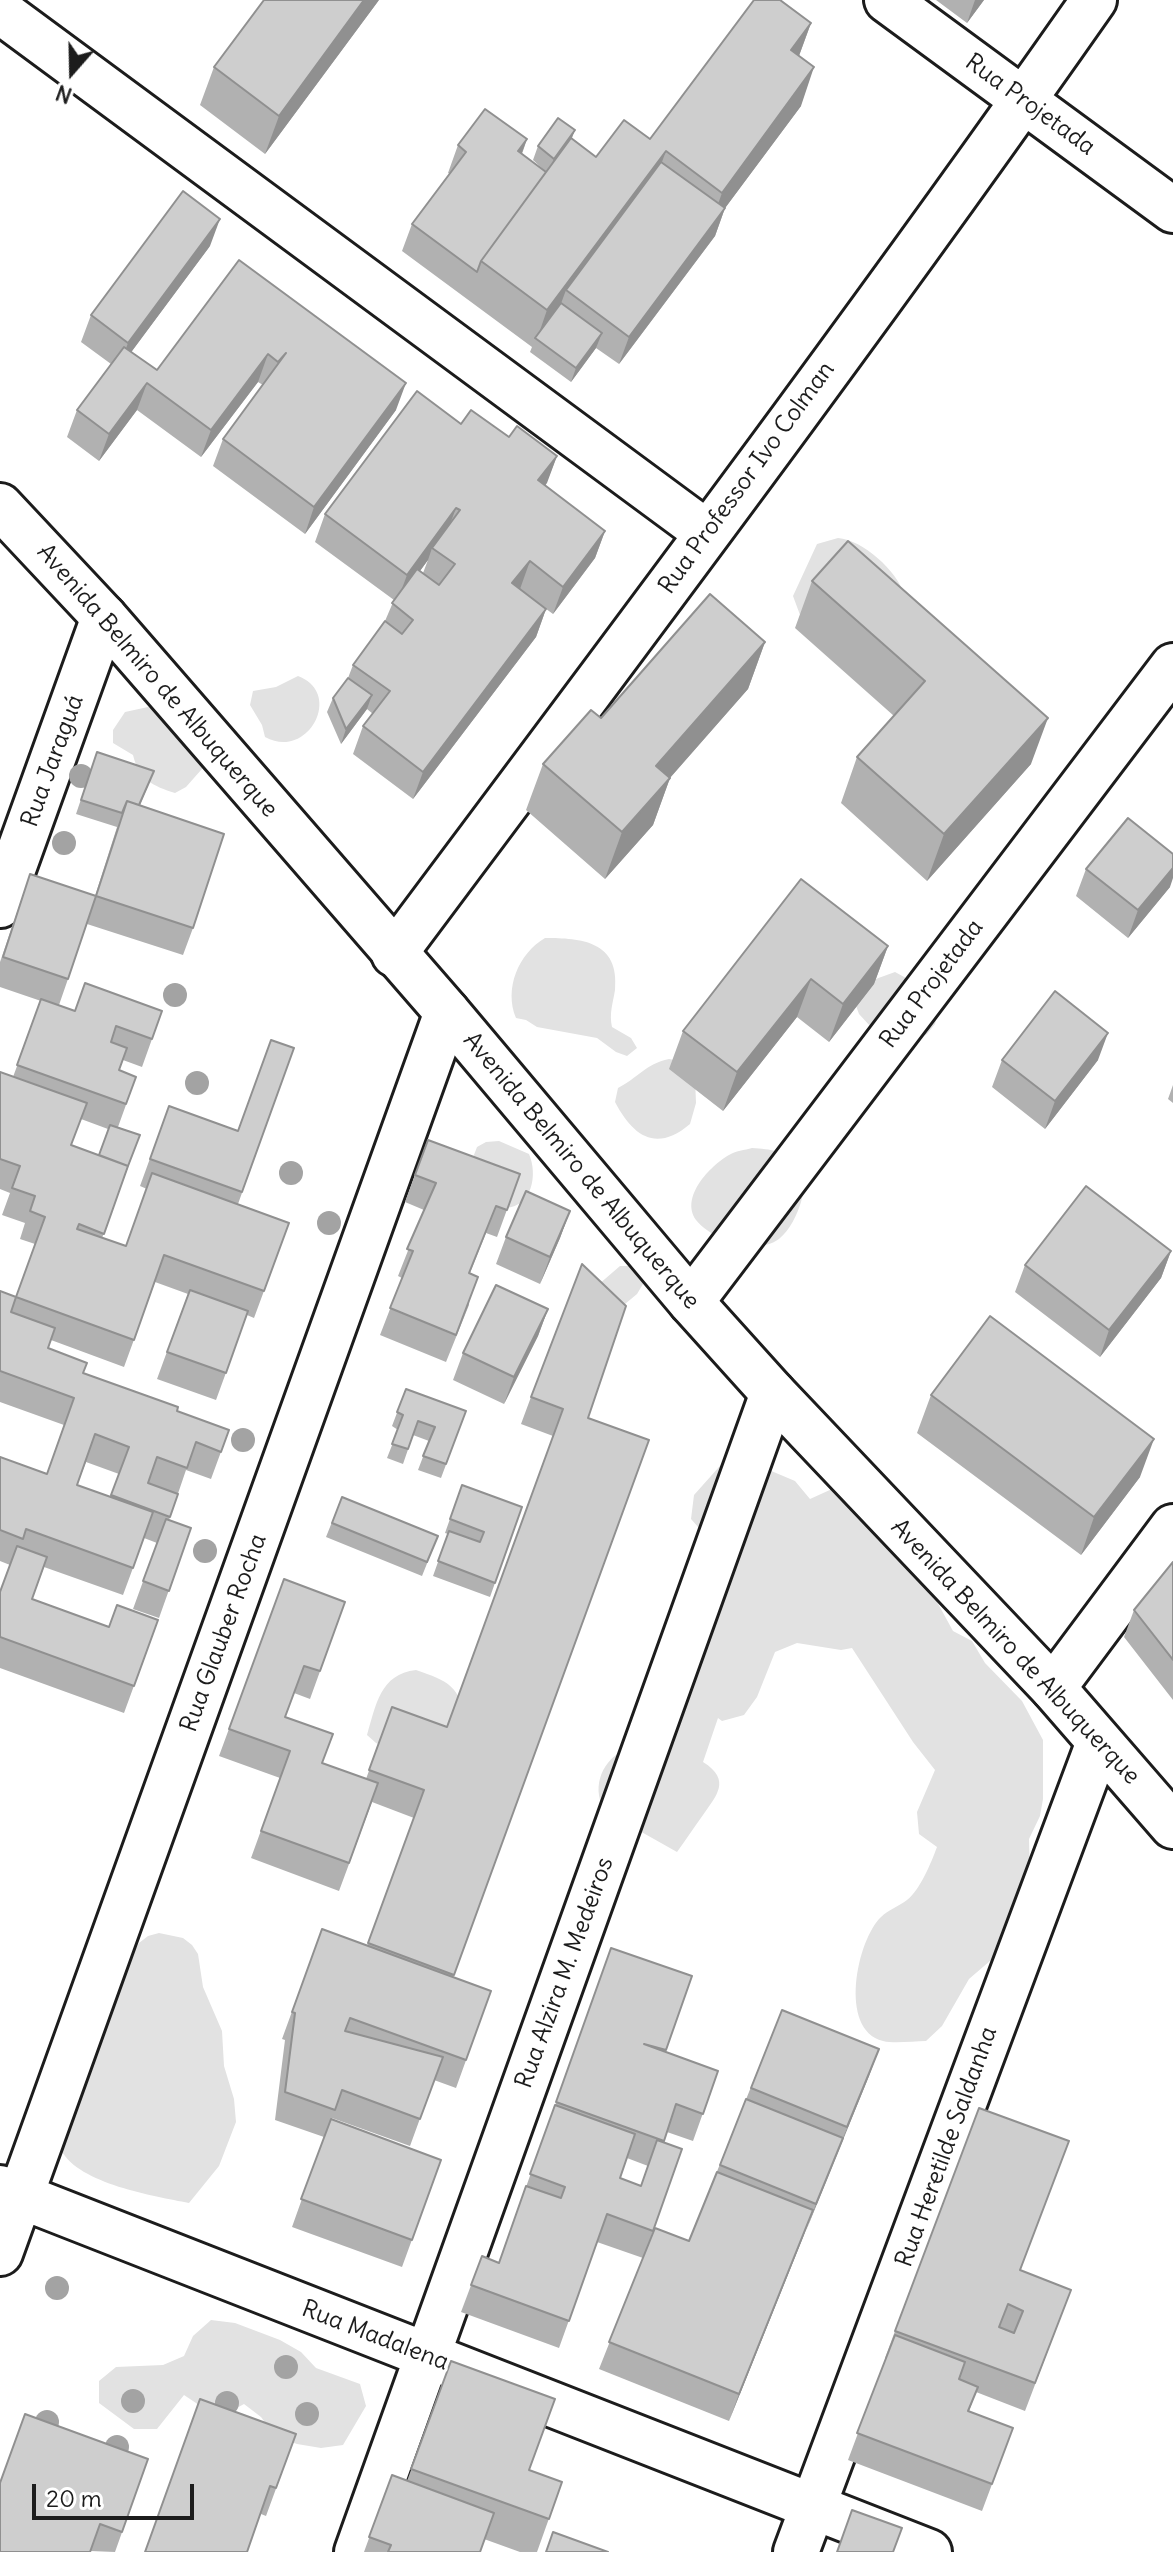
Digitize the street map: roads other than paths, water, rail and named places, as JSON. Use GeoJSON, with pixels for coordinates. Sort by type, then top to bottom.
{"type":"FeatureCollection","features":[{"type":"Feature","properties":{"kind":"street","name":"Rua Projetada"},"geometry":{"type":"LineString","coordinates":[[887,0],[1173,210]]}},
{"type":"Feature","properties":{"kind":"street","name":"Rua Professor Ivo Colman"},"geometry":{"type":"LineString","coordinates":[[394,954],[1024,101],[1094,0]]}},
{"type":"Feature","properties":{"kind":"street"},"geometry":{"type":"LineString","coordinates":[[0,11],[707,533]]}},
{"type":"Feature","properties":{"kind":"street","name":"Avenida Belmiro de Albuquerque"},"geometry":{"type":"LineString","coordinates":[[0,506],[104,617],[447,1012],[691,1302],[773,1393],[1053,1688],[1173,1826]]}},
{"type":"Feature","properties":{"kind":"street","name":"Rua Jaraguá"},"geometry":{"type":"LineString","coordinates":[[0,905],[104,617]]}},
{"type":"Feature","properties":{"kind":"street","name":"Rua Projetada"},"geometry":{"type":"LineString","coordinates":[[691,1302],[1173,666]]}},
{"type":"Feature","properties":{"kind":"street","name":"Rua Glauber Rocha"},"geometry":{"type":"LineString","coordinates":[[0,2253],[10,2192],[447,1012]]}},
{"type":"Feature","properties":{"kind":"street","name":"Rua Alzira M. Medeiros"},"geometry":{"type":"LineString","coordinates":[[357,2552],[773,1393]]}},
{"type":"Feature","properties":{"kind":"street"},"geometry":{"type":"LineString","coordinates":[[1053,1688],[1173,1527]]}},
{"type":"Feature","properties":{"kind":"street","name":"Rua Heretilde Saldanha"},"geometry":{"type":"LineString","coordinates":[[796,2552],[1099,1742]]}},
{"type":"Feature","properties":{"kind":"street","name":"Rua Madalena"},"geometry":{"type":"LineString","coordinates":[[10,2192],[929,2552]]}}]}
